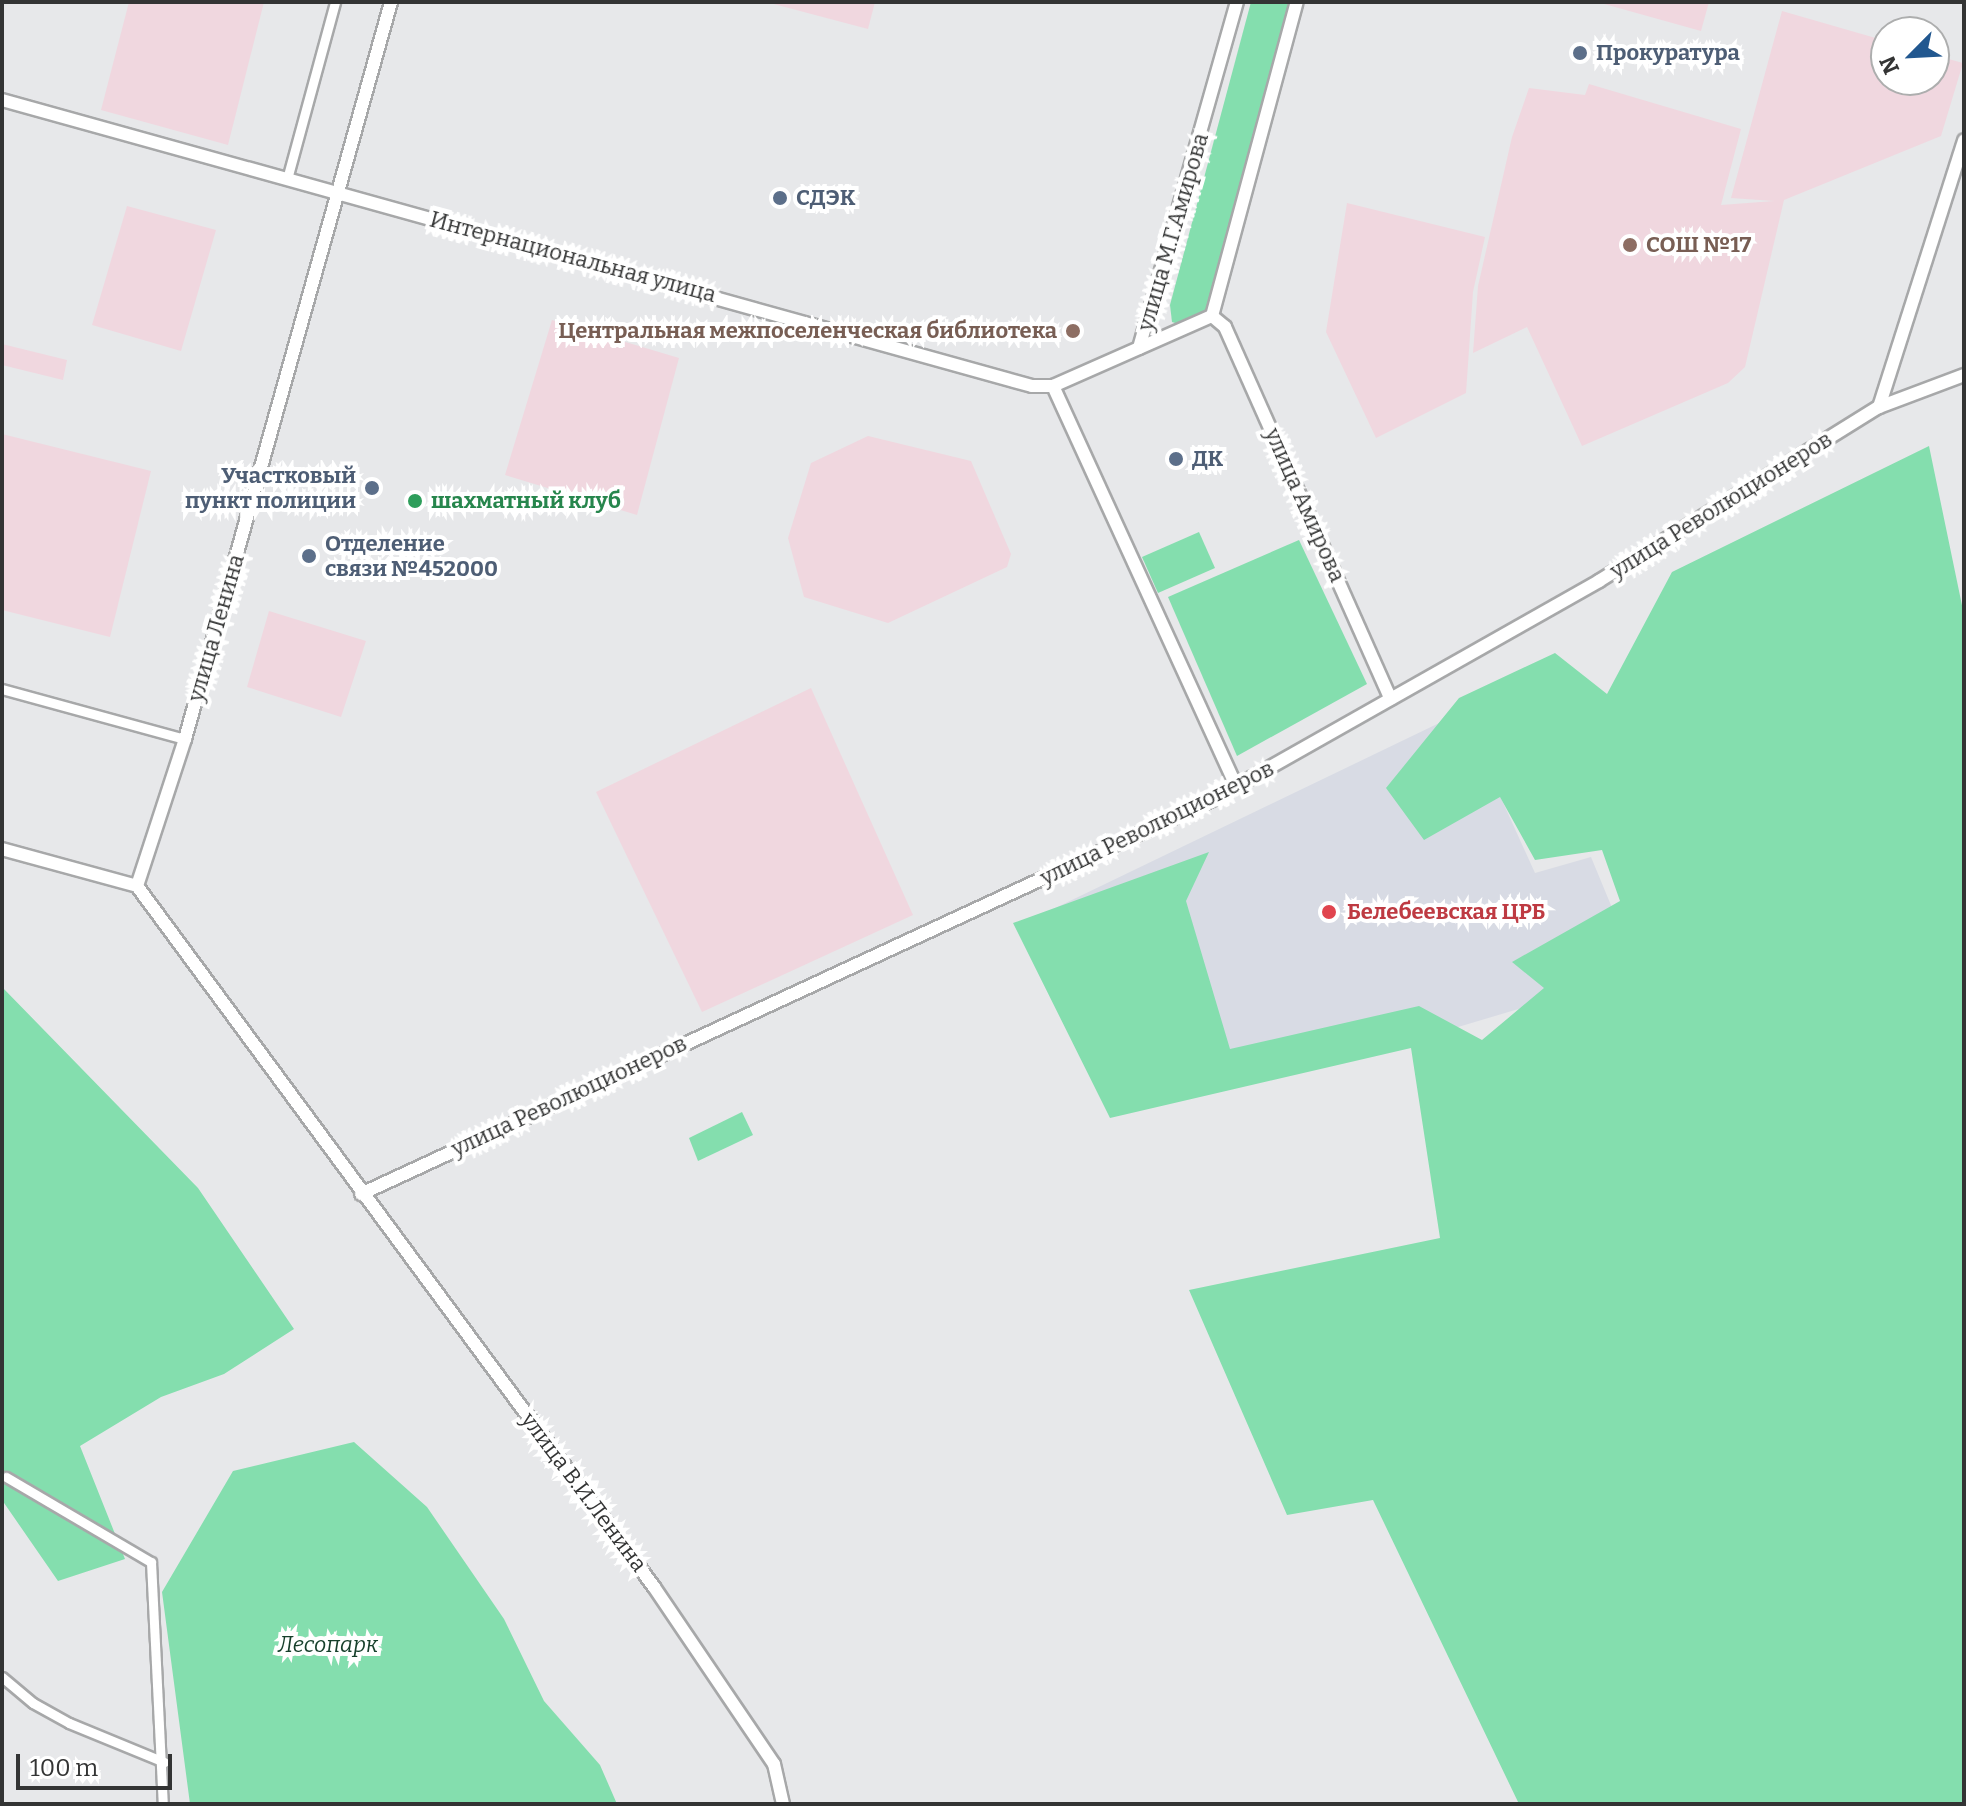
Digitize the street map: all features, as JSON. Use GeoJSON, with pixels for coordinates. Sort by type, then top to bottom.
{"type":"FeatureCollection","features":[{"type":"Feature","properties":{"kind":"main road","name":"улица Ленина"},"geometry":{"type":"LineString","coordinates":[[137,886],[185,739],[391,2]]}},
{"type":"Feature","properties":{"kind":"main road","name":"улица М.Г.Амирова"},"geometry":{"type":"LineString","coordinates":[[1139,348],[1237,2]]}},
{"type":"Feature","properties":{"kind":"main road"},"geometry":{"type":"LineString","coordinates":[[1212,316],[1297,2]]}},
{"type":"Feature","properties":{"kind":"main road","name":"Интернациональная улица"},"geometry":{"type":"LineString","coordinates":[[2,100],[1032,386],[1053,386]]}},
{"type":"Feature","properties":{"kind":"main road"},"geometry":{"type":"LineString","coordinates":[[1879,407],[1964,140]]}},
{"type":"Feature","properties":{"kind":"main road","name":"улица М.Г.Амирова"},"geometry":{"type":"LineString","coordinates":[[1139,348],[1212,316]]}},
{"type":"Feature","properties":{"kind":"main road","name":"улица Амирова"},"geometry":{"type":"LineString","coordinates":[[1212,316],[1225,327],[1391,699]]}},
{"type":"Feature","properties":{"kind":"main road"},"geometry":{"type":"LineString","coordinates":[[1139,348],[1053,386],[1237,787]]}},
{"type":"Feature","properties":{"kind":"main road","name":"улица Революционеров"},"geometry":{"type":"LineString","coordinates":[[361,1194],[1237,787],[1599,581],[1879,407],[1964,375]]}},
{"type":"Feature","properties":{"kind":"main road"},"geometry":{"type":"LineString","coordinates":[[2,849],[137,886],[361,1194]]}},
{"type":"Feature","properties":{"kind":"main road","name":"улица В.И.Ленина"},"geometry":{"type":"LineString","coordinates":[[361,1194],[654,1587],[774,1764],[783,1804]]}},
{"type":"Feature","properties":{"kind":"street"},"geometry":{"type":"LineString","coordinates":[[287,179],[335,2]]}},
{"type":"Feature","properties":{"kind":"street"},"geometry":{"type":"LineString","coordinates":[[2,689],[185,739]]}},
{"type":"Feature","properties":{"kind":"street"},"geometry":{"type":"LineString","coordinates":[[6,1477],[151,1562],[164,1762],[163,1804]]}},
{"type":"Feature","properties":{"kind":"street"},"geometry":{"type":"LineString","coordinates":[[2,1677],[33,1703],[69,1723],[164,1762]]}},
{"type":"Feature","properties":{"kind":"shaded area"},"geometry":{"type":"Polygon","coordinates":[[[129,2],[264,2],[228,145],[101,110],[129,2]]]}},
{"type":"Feature","properties":{"kind":"shaded area"},"geometry":{"type":"Polygon","coordinates":[[[766,2],[875,2],[868,29],[766,2]]]}},
{"type":"Feature","properties":{"kind":"shaded area"},"geometry":{"type":"Polygon","coordinates":[[[1597,2],[1709,2],[1701,31],[1597,2]]]}},
{"type":"Feature","properties":{"kind":"shaded area","name":"СОШ №17"},"geometry":{"type":"Polygon","coordinates":[[[1782,11],[1870,36],[1870,96],[1950,96],[1950,59],[1963,63],[1941,136],[1784,200],[1745,367],[1728,383],[1582,446],[1527,327],[1473,353],[1478,286],[1512,137],[1529,88],[1585,95],[1589,84],[1741,129],[1721,205],[1774,201],[1731,198],[1782,11]]]}},
{"type":"Feature","properties":{"kind":"shaded area"},"geometry":{"type":"Polygon","coordinates":[[[1347,203],[1485,237],[1473,292],[1466,393],[1376,438],[1326,332],[1347,203]]]}},
{"type":"Feature","properties":{"kind":"shaded area"},"geometry":{"type":"Polygon","coordinates":[[[127,206],[216,230],[181,351],[92,325],[127,206]]]}},
{"type":"Feature","properties":{"kind":"shaded area"},"geometry":{"type":"Polygon","coordinates":[[[552,320],[679,358],[637,515],[505,475],[552,320]]]}},
{"type":"Feature","properties":{"kind":"shaded area"},"geometry":{"type":"Polygon","coordinates":[[[2,344],[67,360],[63,380],[2,365],[2,344]]]}},
{"type":"Feature","properties":{"kind":"shaded area"},"geometry":{"type":"Polygon","coordinates":[[[2,434],[151,471],[110,637],[2,610],[2,434]]]}},
{"type":"Feature","properties":{"kind":"shaded area"},"geometry":{"type":"Polygon","coordinates":[[[868,436],[971,461],[1011,554],[1007,567],[888,623],[804,597],[788,538],[811,463],[868,436]]]}},
{"type":"Feature","properties":{"kind":"shaded area"},"geometry":{"type":"Polygon","coordinates":[[[269,611],[366,641],[341,717],[247,687],[269,611]]]}},
{"type":"Feature","properties":{"kind":"shaded area"},"geometry":{"type":"Polygon","coordinates":[[[811,688],[913,915],[702,1012],[596,792],[811,688]]]}},
{"type":"Feature","properties":{"kind":"shaded area","name":"Белебеевская ЦРБ"},"geometry":{"type":"Polygon","coordinates":[[[1462,712],[1535,873],[1591,857],[1639,973],[1438,1033],[1110,1115],[1020,925],[1462,712]]]}},
{"type":"Feature","properties":{"kind":"green space"},"geometry":{"type":"Polygon","coordinates":[[[1251,2],[1290,2],[1205,315],[1188,327],[1172,322],[1170,305],[1251,2]]]}},
{"type":"Feature","properties":{"kind":"green space"},"geometry":{"type":"Polygon","coordinates":[[[1929,446],[1964,615],[1964,1804],[1519,1804],[1373,1500],[1287,1515],[1189,1290],[1440,1238],[1411,1048],[1110,1118],[1013,923],[1209,852],[1186,901],[1230,1049],[1419,1006],[1482,1040],[1544,988],[1512,962],[1620,901],[1602,850],[1535,860],[1500,797],[1424,840],[1386,788],[1459,698],[1555,653],[1607,694],[1672,572],[1929,446]]]}},
{"type":"Feature","properties":{"kind":"green space"},"geometry":{"type":"Polygon","coordinates":[[[1199,532],[1215,568],[1158,593],[1142,557],[1199,532]]]}},
{"type":"Feature","properties":{"kind":"green space"},"geometry":{"type":"Polygon","coordinates":[[[1299,540],[1367,684],[1237,756],[1168,597],[1299,540]]]}},
{"type":"Feature","properties":{"kind":"green space"},"geometry":{"type":"Polygon","coordinates":[[[2,987],[198,1188],[294,1329],[224,1374],[161,1397],[80,1446],[125,1559],[58,1581],[2,1500],[2,987]]]}},
{"type":"Feature","properties":{"kind":"green space"},"geometry":{"type":"Polygon","coordinates":[[[742,1112],[753,1135],[698,1161],[689,1138],[742,1112]]]}},
{"type":"Feature","properties":{"kind":"green space","name":"Лесопарк"},"geometry":{"type":"Polygon","coordinates":[[[354,1442],[427,1507],[504,1619],[544,1701],[600,1765],[617,1804],[190,1804],[162,1592],[233,1471],[354,1442]]]}},
{"type":"Feature","properties":{"kind":"place","name":"Прокуратура"},"geometry":{"type":"Point","coordinates":[1580,53]}},
{"type":"Feature","properties":{"kind":"place","name":"СДЭК"},"geometry":{"type":"Point","coordinates":[780,198]}},
{"type":"Feature","properties":{"kind":"place","name":"СОШ №17"},"geometry":{"type":"Point","coordinates":[1630,245]}},
{"type":"Feature","properties":{"kind":"place","name":"Центральная межпоселенческая библиотека"},"geometry":{"type":"Point","coordinates":[1073,331]}},
{"type":"Feature","properties":{"kind":"place","name":"ДК"},"geometry":{"type":"Point","coordinates":[1176,459]}},
{"type":"Feature","properties":{"kind":"place","name":"Участковый пункт полиции"},"geometry":{"type":"Point","coordinates":[372,488]}},
{"type":"Feature","properties":{"kind":"place","name":"шахматный клуб"},"geometry":{"type":"Point","coordinates":[415,501]}},
{"type":"Feature","properties":{"kind":"place","name":"Отделение связи №452000"},"geometry":{"type":"Point","coordinates":[309,556]}},
{"type":"Feature","properties":{"kind":"place","name":"Белебеевская ЦРБ"},"geometry":{"type":"Point","coordinates":[1329,912]}}]}
